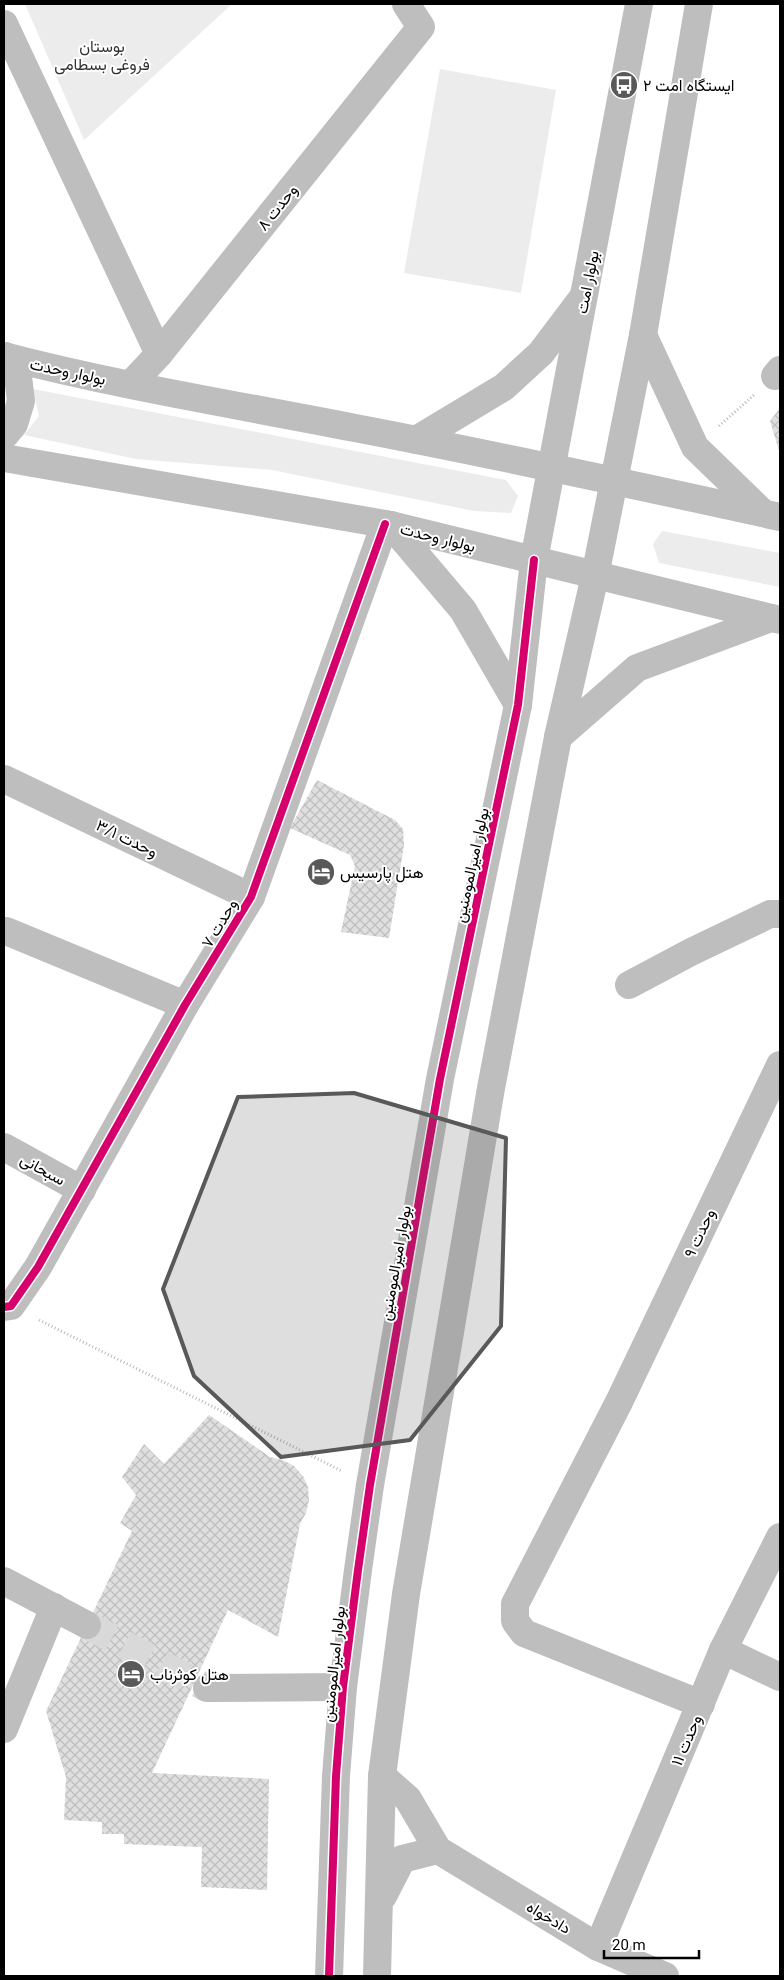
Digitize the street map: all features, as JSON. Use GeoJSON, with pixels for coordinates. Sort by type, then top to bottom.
{"type":"FeatureCollection","features":[{"type":"Feature","properties":{"kind":"street","name":"وحدت ۸"},"geometry":{"type":"LineString","coordinates":[[131,384],[159,354],[421,27],[406,4]]}},
{"type":"Feature","properties":{"kind":"street","name":"بولوار امت"},"geometry":{"type":"LineString","coordinates":[[534,560],[639,4]]}},
{"type":"Feature","properties":{"kind":"street"},"geometry":{"type":"LineString","coordinates":[[377,1976],[382,1776],[406,1594],[491,1088],[558,737],[595,576],[643,335],[699,4]]}},
{"type":"Feature","properties":{"kind":"street"},"geometry":{"type":"LineString","coordinates":[[4,24],[159,354]]}},
{"type":"Feature","properties":{"kind":"street"},"geometry":{"type":"LineString","coordinates":[[416,440],[504,387],[541,353],[585,295]]}},
{"type":"Feature","properties":{"kind":"street"},"geometry":{"type":"LineString","coordinates":[[643,335],[695,447],[772,515]]}},
{"type":"Feature","properties":{"kind":"street"},"geometry":{"type":"LineString","coordinates":[[4,356],[18,377],[21,401],[14,424],[4,436]]}},
{"type":"Feature","properties":{"kind":"street","name":"بولوار وحدت"},"geometry":{"type":"LineString","coordinates":[[4,356],[131,384],[416,440],[772,515]]}},
{"type":"Feature","properties":{"kind":"street","name":"بولوار وحدت"},"geometry":{"type":"LineString","coordinates":[[4,458],[388,524],[776,619]]}},
{"type":"Feature","properties":{"kind":"street"},"geometry":{"type":"LineString","coordinates":[[388,524],[463,610],[518,705]]}},
{"type":"Feature","properties":{"kind":"street","name":"وحدت ۷"},"geometry":{"type":"LineString","coordinates":[[8,1306],[38,1268],[185,1005],[251,898],[388,524]]}},
{"type":"Feature","properties":{"kind":"street","name":"بولوار امیرالمومنین"},"geometry":{"type":"LineString","coordinates":[[329,1976],[336,1776],[343,1687],[370,1485],[440,1079],[518,705],[534,560]]}},
{"type":"Feature","properties":{"kind":"street"},"geometry":{"type":"LineString","coordinates":[[558,737],[637,668],[776,619]]}},
{"type":"Feature","properties":{"kind":"street","name":"وحدت ۳/۱"},"geometry":{"type":"LineString","coordinates":[[4,779],[251,898]]}},
{"type":"Feature","properties":{"kind":"street"},"geometry":{"type":"LineString","coordinates":[[629,985],[691,952],[770,914],[780,914]]}},
{"type":"Feature","properties":{"kind":"street"},"geometry":{"type":"LineString","coordinates":[[6,931],[185,1005]]}},
{"type":"Feature","properties":{"kind":"street","name":"وحدت ۹"},"geometry":{"type":"LineString","coordinates":[[701,1704],[524,1633],[515,1621],[515,1604],[619,1402],[780,1065]]}},
{"type":"Feature","properties":{"kind":"street","name":"سبحانی"},"geometry":{"type":"LineString","coordinates":[[4,1147],[82,1190]]}},
{"type":"Feature","properties":{"kind":"street","name":"وحدت ۱۱"},"geometry":{"type":"LineString","coordinates":[[598,1947],[723,1650],[780,1536]]}},
{"type":"Feature","properties":{"kind":"street"},"geometry":{"type":"LineString","coordinates":[[4,1581],[87,1625]]}},
{"type":"Feature","properties":{"kind":"street"},"geometry":{"type":"LineString","coordinates":[[4,1729],[54,1607]]}},
{"type":"Feature","properties":{"kind":"street"},"geometry":{"type":"LineString","coordinates":[[723,1650],[780,1677]]}},
{"type":"Feature","properties":{"kind":"street"},"geometry":{"type":"LineString","coordinates":[[207,1688],[343,1687]]}},
{"type":"Feature","properties":{"kind":"street"},"geometry":{"type":"LineString","coordinates":[[379,1904],[402,1858],[438,1850],[408,1799],[382,1776]]}},
{"type":"Feature","properties":{"kind":"street","name":"دادخواه"},"geometry":{"type":"LineString","coordinates":[[438,1850],[598,1947],[665,1976]]}},
{"type":"Feature","properties":{"kind":"path"},"geometry":{"type":"LineString","coordinates":[[695,447],[778,373]]}},
{"type":"Feature","properties":{"kind":"path"},"geometry":{"type":"LineString","coordinates":[[8,1306],[370,1485]]}},
{"type":"Feature","properties":{"kind":"highlighted area"},"geometry":{"type":"Polygon","coordinates":[[[354,1093],[506,1138],[501,1326],[410,1440],[281,1457],[194,1376],[163,1289],[238,1097],[354,1093]]]}},
{"type":"Feature","properties":{"kind":"green space","name":"بوستان فروغی بسطامی"},"geometry":{"type":"Polygon","coordinates":[[[25,4],[232,4],[84,140],[25,4]]]}},
{"type":"Feature","properties":{"kind":"green space"},"geometry":{"type":"Polygon","coordinates":[[[440,69],[556,90],[521,293],[404,273],[440,69]]]}},
{"type":"Feature","properties":{"kind":"green space"},"geometry":{"type":"Polygon","coordinates":[[[33,389],[506,480],[518,496],[511,513],[474,511],[272,470],[136,459],[24,435],[39,416],[33,389]]]}},
{"type":"Feature","properties":{"kind":"green space"},"geometry":{"type":"Polygon","coordinates":[[[662,531],[780,553],[780,587],[659,563],[653,544],[662,531]]]}},
{"type":"Feature","properties":{"kind":"building"},"geometry":{"type":"Polygon","coordinates":[[[780,408],[780,454],[770,421],[780,408]]]}},
{"type":"Feature","properties":{"kind":"building"},"geometry":{"type":"Polygon","coordinates":[[[317,780],[395,820],[403,829],[404,845],[389,938],[341,932],[355,866],[350,855],[290,828],[317,780]]]}},
{"type":"Feature","properties":{"kind":"building","name":"هتل کوثرناب"},"geometry":{"type":"Polygon","coordinates":[[[209,1415],[270,1457],[283,1460],[294,1466],[303,1476],[308,1487],[309,1500],[306,1513],[300,1524],[278,1637],[228,1610],[152,1773],[269,1779],[267,1890],[201,1887],[202,1847],[124,1844],[124,1834],[102,1834],[102,1822],[64,1820],[66,1777],[46,1711],[132,1531],[120,1523],[136,1495],[122,1477],[144,1444],[164,1464],[209,1415]]]}},
{"type":"Feature","properties":{"kind":"tunnel"},"geometry":{"type":"LineString","coordinates":[[87,1625],[207,1688]]}},
{"type":"Feature","properties":{"kind":"cycle path"},"geometry":{"type":"LineString","coordinates":[[4,1307],[11,1306],[38,1267],[185,1005],[251,897],[385,524]]}},
{"type":"Feature","properties":{"kind":"cycle path"},"geometry":{"type":"LineString","coordinates":[[329,1976],[336,1776],[343,1687],[370,1485],[440,1079],[518,705],[534,560]]}},
{"type":"Feature","properties":{"kind":"place","name":"ایستگاه امت ۲"},"geometry":{"type":"Point","coordinates":[624,85]}},
{"type":"Feature","properties":{"kind":"place","name":"هتل پارسیس"},"geometry":{"type":"Point","coordinates":[321,872]}},
{"type":"Feature","properties":{"kind":"place","name":"هتل کوثرناب"},"geometry":{"type":"Point","coordinates":[131,1674]}}]}
